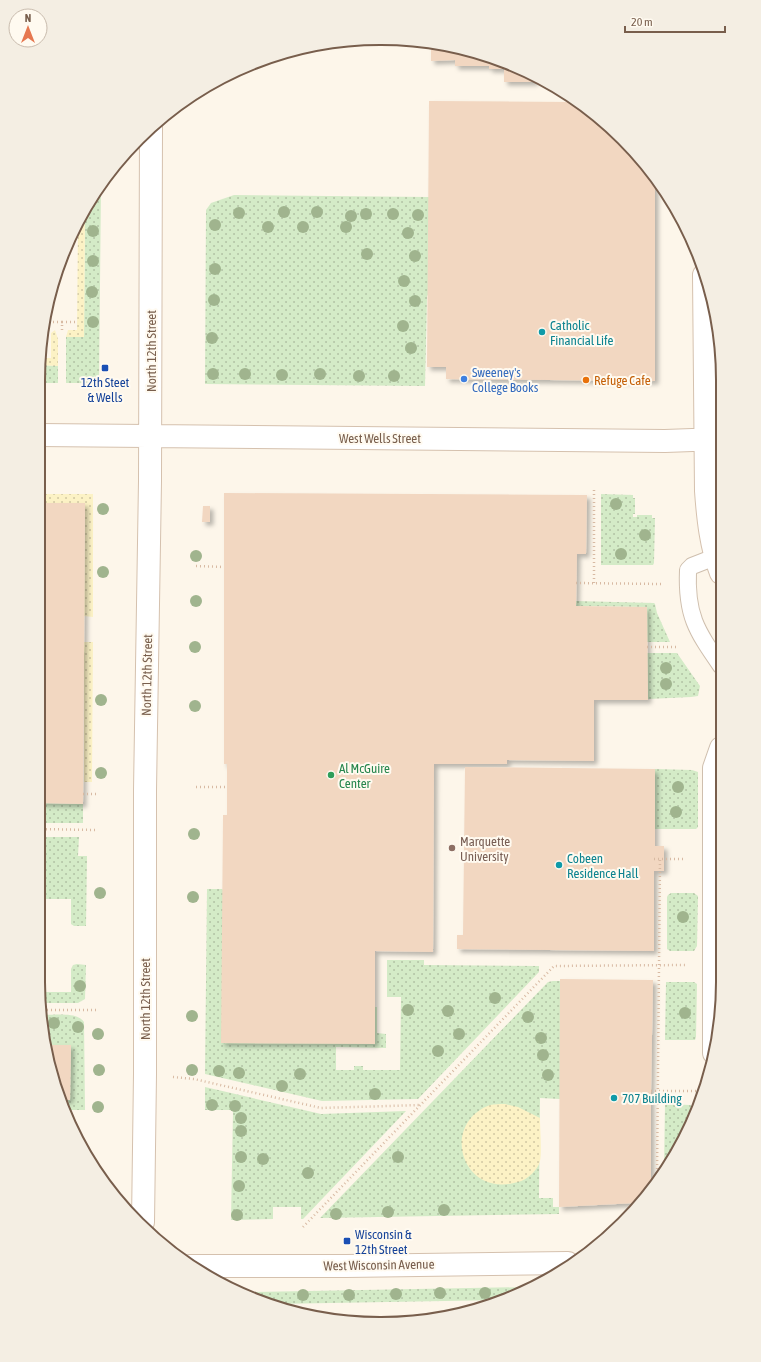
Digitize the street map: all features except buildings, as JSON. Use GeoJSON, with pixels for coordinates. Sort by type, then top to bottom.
{"type":"FeatureCollection","features":[{"type":"Feature","properties":{"kind":"street","name":"North 12th Street"},"geometry":{"type":"LineString","coordinates":[[143,1219],[145,1074],[145,790],[150,436],[151,136]]}},
{"type":"Feature","properties":{"kind":"street"},"geometry":{"type":"LineString","coordinates":[[705,294],[713,439],[706,491],[708,524],[716,557]]}},
{"type":"Feature","properties":{"kind":"street","name":"West Wells Street"},"geometry":{"type":"LineString","coordinates":[[45,435],[657,441],[713,439]]}},
{"type":"Feature","properties":{"kind":"street"},"geometry":{"type":"LineString","coordinates":[[714,1008],[714,768],[716,762]]}},
{"type":"Feature","properties":{"kind":"street","name":"West Wisconsin Avenue"},"geometry":{"type":"LineString","coordinates":[[204,1266],[562,1263]]}},
{"type":"Feature","properties":{"kind":"lane"},"geometry":{"type":"LineString","coordinates":[[716,565],[692,566],[688,570],[688,602],[693,619],[701,637],[716,659]]}},
{"type":"Feature","properties":{"kind":"path"},"geometry":{"type":"LineString","coordinates":[[50,322],[77,322]]}},
{"type":"Feature","properties":{"kind":"path"},"geometry":{"type":"LineString","coordinates":[[62,322],[62,330]]}},
{"type":"Feature","properties":{"kind":"path"},"geometry":{"type":"LineString","coordinates":[[594,490],[594,583]]}},
{"type":"Feature","properties":{"kind":"path"},"geometry":{"type":"LineString","coordinates":[[196,566],[224,567]]}},
{"type":"Feature","properties":{"kind":"path"},"geometry":{"type":"LineString","coordinates":[[576,583],[662,584]]}},
{"type":"Feature","properties":{"kind":"path"},"geometry":{"type":"LineString","coordinates":[[647,646],[682,646]]}},
{"type":"Feature","properties":{"kind":"path"},"geometry":{"type":"LineString","coordinates":[[196,786],[227,787]]}},
{"type":"Feature","properties":{"kind":"path"},"geometry":{"type":"LineString","coordinates":[[83,794],[96,794]]}},
{"type":"Feature","properties":{"kind":"path"},"geometry":{"type":"LineString","coordinates":[[45,830],[95,830]]}},
{"type":"Feature","properties":{"kind":"path"},"geometry":{"type":"LineString","coordinates":[[654,859],[714,859]]}},
{"type":"Feature","properties":{"kind":"path"},"geometry":{"type":"LineString","coordinates":[[657,1171],[660,859]]}},
{"type":"Feature","properties":{"kind":"path"},"geometry":{"type":"LineString","coordinates":[[303,1227],[554,966],[715,965]]}},
{"type":"Feature","properties":{"kind":"path"},"geometry":{"type":"LineString","coordinates":[[47,1010],[96,1010]]}},
{"type":"Feature","properties":{"kind":"path"},"geometry":{"type":"LineString","coordinates":[[145,1074],[194,1079],[321,1108],[421,1105]]}},
{"type":"Feature","properties":{"kind":"path"},"geometry":{"type":"LineString","coordinates":[[651,1091],[697,1091]]}},
{"type":"Feature","properties":{"kind":"green space"},"geometry":{"type":"Polygon","coordinates":[[[234,195],[429,197],[425,386],[205,384],[206,210],[211,203],[234,195]]]}},
{"type":"Feature","properties":{"kind":"green space"},"geometry":{"type":"Polygon","coordinates":[[[101,196],[99,383],[66,383],[66,337],[84,337],[85,223],[101,196]]]}},
{"type":"Feature","properties":{"kind":"green space"},"geometry":{"type":"Polygon","coordinates":[[[46,365],[58,366],[58,383],[45,383],[46,365]]]}},
{"type":"Feature","properties":{"kind":"green space"},"geometry":{"type":"Polygon","coordinates":[[[601,494],[633,495],[633,498],[635,498],[635,514],[633,514],[633,517],[637,517],[637,515],[652,515],[652,518],[655,518],[653,565],[601,565],[601,494]]]}},
{"type":"Feature","properties":{"kind":"green space"},"geometry":{"type":"Polygon","coordinates":[[[576,601],[654,603],[670,642],[647,642],[647,607],[576,606],[576,601]]]}},
{"type":"Feature","properties":{"kind":"green space"},"geometry":{"type":"Polygon","coordinates":[[[647,653],[677,653],[700,686],[698,696],[648,699],[647,653]]]}},
{"type":"Feature","properties":{"kind":"green space"},"geometry":{"type":"Polygon","coordinates":[[[655,769],[692,770],[698,772],[698,827],[696,829],[655,829],[655,769]]]}},
{"type":"Feature","properties":{"kind":"green space"},"geometry":{"type":"Polygon","coordinates":[[[45,803],[83,804],[83,823],[45,823],[45,803]]]}},
{"type":"Feature","properties":{"kind":"green space"},"geometry":{"type":"Polygon","coordinates":[[[45,837],[79,837],[78,856],[87,856],[86,926],[74,926],[71,924],[71,899],[45,899],[45,837]]]}},
{"type":"Feature","properties":{"kind":"green space"},"geometry":{"type":"Polygon","coordinates":[[[207,889],[222,889],[375,1007],[377,1007],[377,1033],[386,1034],[386,1048],[336,1047],[336,1070],[354,1070],[354,1066],[363,1066],[363,1070],[400,1070],[401,997],[387,997],[387,960],[424,960],[424,965],[539,966],[539,972],[418,1099],[322,1101],[205,1074],[207,889]]]}},
{"type":"Feature","properties":{"kind":"green space"},"geometry":{"type":"Polygon","coordinates":[[[671,893],[694,893],[698,896],[697,946],[694,951],[670,951],[667,949],[667,897],[671,893]]]}},
{"type":"Feature","properties":{"kind":"green space"},"geometry":{"type":"Polygon","coordinates":[[[73,965],[86,965],[85,999],[78,1003],[46,1003],[45,992],[71,992],[71,969],[73,965]]]}},
{"type":"Feature","properties":{"kind":"green space"},"geometry":{"type":"Polygon","coordinates":[[[560,981],[560,1099],[540,1098],[539,1198],[553,1198],[553,1207],[559,1207],[559,1214],[320,1218],[548,982],[560,981]]]}},
{"type":"Feature","properties":{"kind":"green space"},"geometry":{"type":"Polygon","coordinates":[[[666,982],[694,982],[697,984],[695,1040],[665,1040],[666,982]]]}},
{"type":"Feature","properties":{"kind":"green space"},"geometry":{"type":"Polygon","coordinates":[[[47,1015],[72,1015],[84,1022],[85,1110],[71,1110],[67,1100],[70,1100],[71,1046],[51,1045],[47,1015]]]}},
{"type":"Feature","properties":{"kind":"green space"},"geometry":{"type":"Polygon","coordinates":[[[205,1087],[321,1114],[406,1111],[303,1219],[301,1219],[301,1207],[273,1207],[273,1219],[231,1220],[233,1110],[205,1110],[205,1087]]]}},
{"type":"Feature","properties":{"kind":"green space"},"geometry":{"type":"Polygon","coordinates":[[[665,1104],[690,1105],[692,1106],[681,1130],[664,1160],[665,1104]]]}},
{"type":"Feature","properties":{"kind":"green space"},"geometry":{"type":"Polygon","coordinates":[[[517,1287],[484,1300],[287,1304],[254,1292],[517,1287]]]}},
{"type":"Feature","properties":{"kind":"sand"},"geometry":{"type":"Polygon","coordinates":[[[85,223],[84,337],[66,337],[68,330],[77,330],[78,237],[85,223]]]}},
{"type":"Feature","properties":{"kind":"sand"},"geometry":{"type":"Polygon","coordinates":[[[55,330],[58,339],[58,366],[46,365],[46,358],[51,358],[51,333],[55,330]]]}},
{"type":"Feature","properties":{"kind":"sand"},"geometry":{"type":"Polygon","coordinates":[[[45,494],[93,494],[93,617],[84,616],[85,503],[45,503],[45,494]]]}},
{"type":"Feature","properties":{"kind":"sand"},"geometry":{"type":"Polygon","coordinates":[[[84,642],[93,642],[92,782],[84,782],[84,642]]]}},
{"type":"Feature","properties":{"kind":"sand"},"geometry":{"type":"Polygon","coordinates":[[[505,1104],[518,1107],[540,1118],[541,1157],[537,1168],[525,1179],[518,1182],[499,1184],[483,1180],[471,1170],[464,1157],[462,1142],[465,1127],[474,1114],[490,1105],[505,1104]]]}},
{"type":"Feature","properties":{"kind":"place","name":"Catholic Financial Life"},"geometry":{"type":"Point","coordinates":[542,332]}},
{"type":"Feature","properties":{"kind":"place","name":"12th Steet & Wells"},"geometry":{"type":"Point","coordinates":[105,368]}},
{"type":"Feature","properties":{"kind":"place","name":"Sweeney's College Books"},"geometry":{"type":"Point","coordinates":[464,379]}},
{"type":"Feature","properties":{"kind":"place","name":"Refuge Cafe"},"geometry":{"type":"Point","coordinates":[586,380]}},
{"type":"Feature","properties":{"kind":"place","name":"Al McGuire Center"},"geometry":{"type":"Point","coordinates":[331,775]}},
{"type":"Feature","properties":{"kind":"place","name":"Marquette University"},"geometry":{"type":"Point","coordinates":[452,848]}},
{"type":"Feature","properties":{"kind":"place","name":"Cobeen Residence Hall"},"geometry":{"type":"Point","coordinates":[559,865]}},
{"type":"Feature","properties":{"kind":"place","name":"707 Building"},"geometry":{"type":"Point","coordinates":[614,1098]}},
{"type":"Feature","properties":{"kind":"place","name":"Wisconsin & 12th Street"},"geometry":{"type":"Point","coordinates":[347,1241]}}]}
